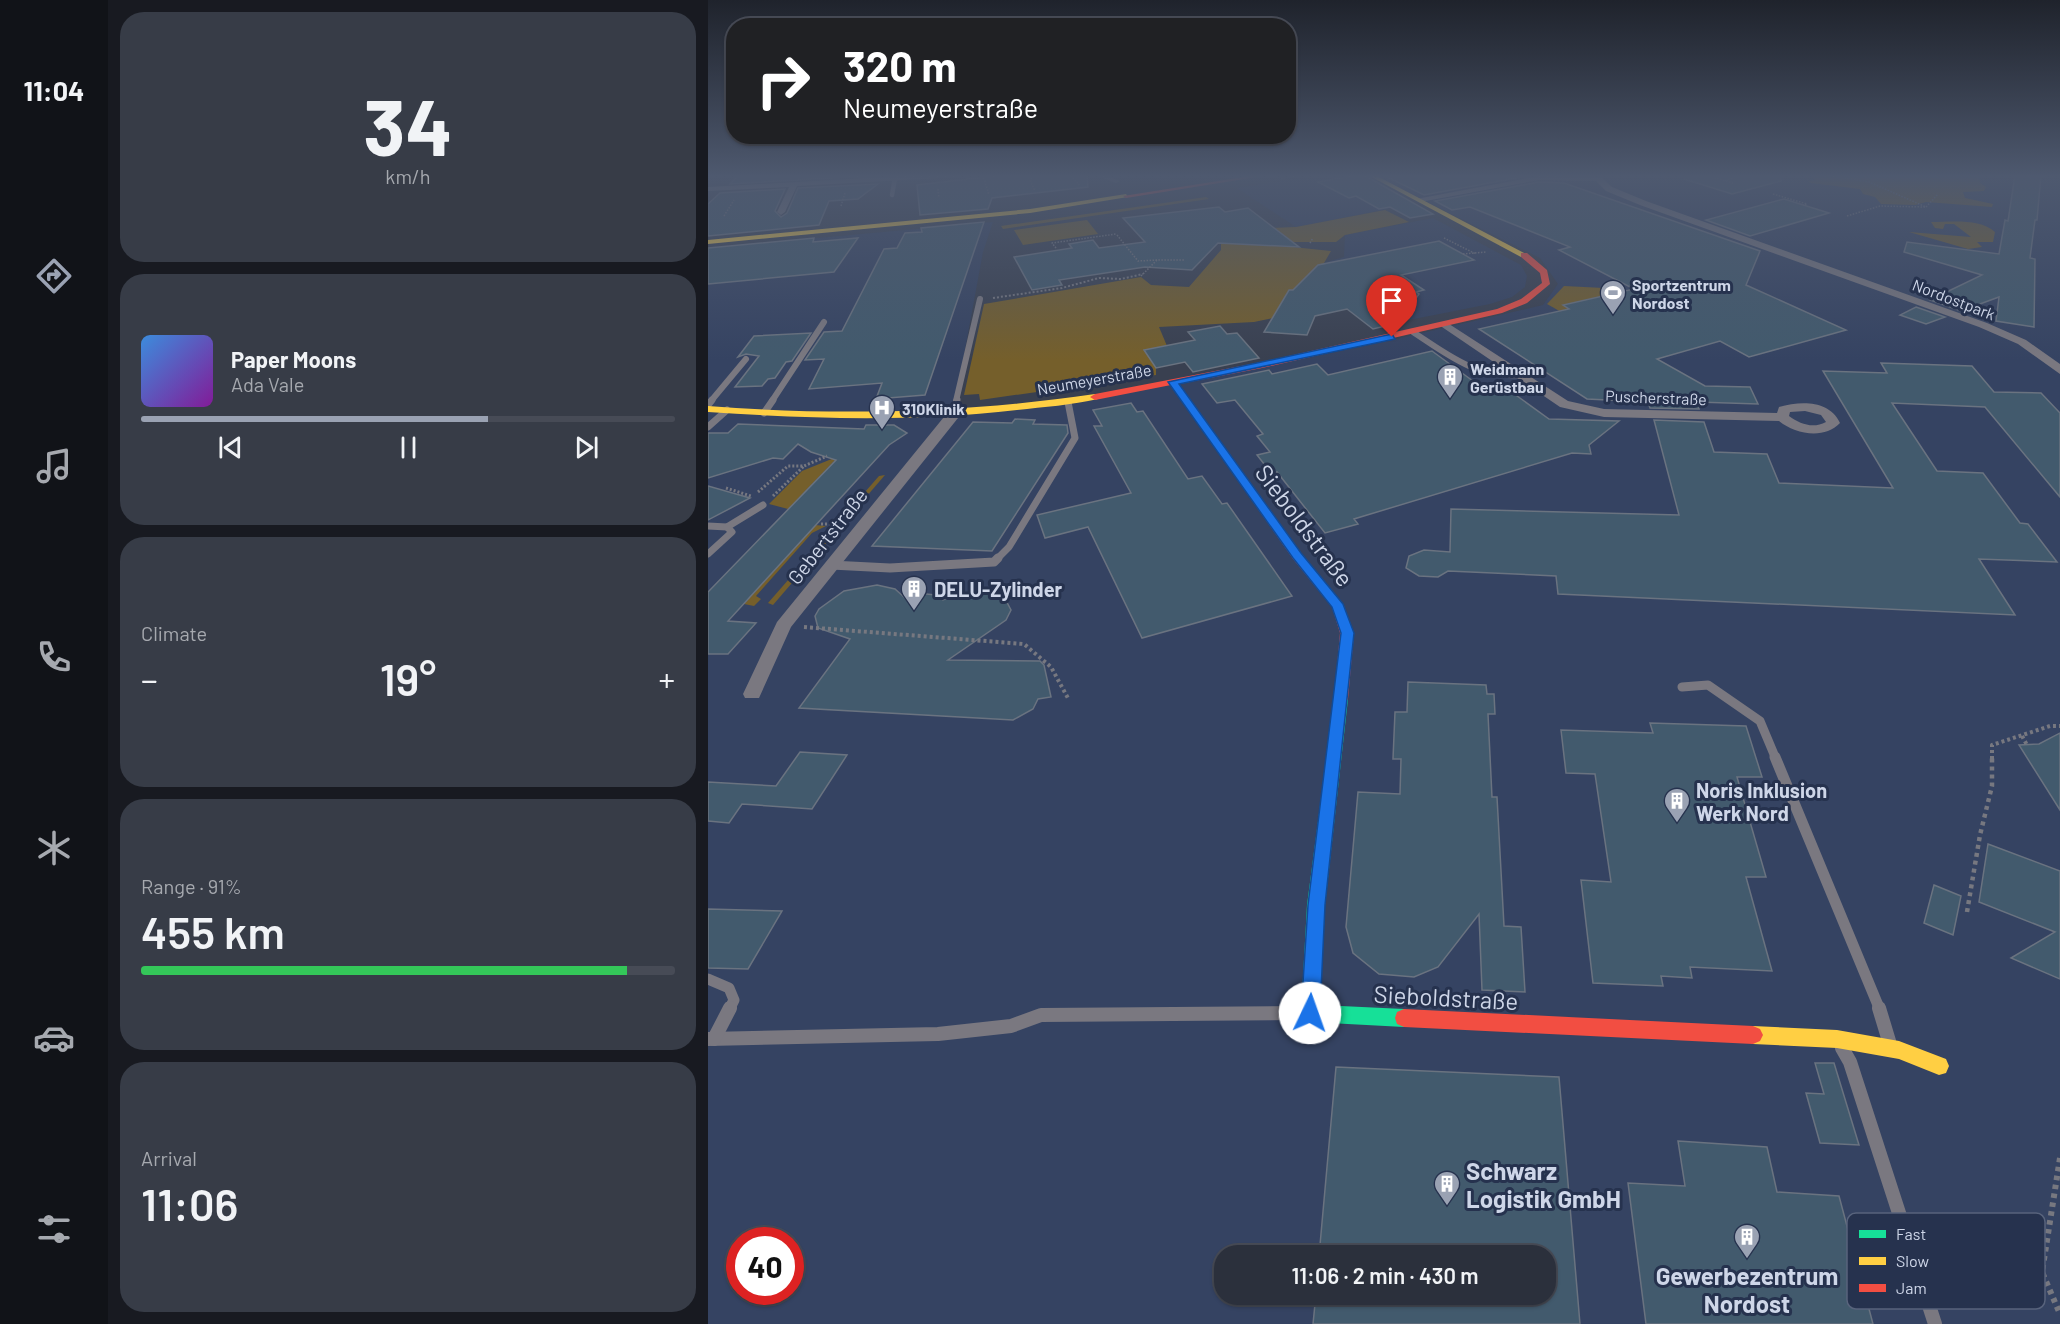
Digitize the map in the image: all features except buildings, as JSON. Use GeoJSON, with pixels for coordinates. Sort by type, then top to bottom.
{"type":"FeatureCollection","features":[{"type":"Feature","properties":{"kind":"street"},"geometry":{"type":"LineString","coordinates":[[708,242],[764,237]]}},
{"type":"Feature","properties":{"kind":"street","name":"Neumeyerstraße"},"geometry":{"type":"LineString","coordinates":[[708,407],[764,413],[858,418],[953,415],[1068,402],[1446,325],[1499,311],[1533,297],[1546,284],[1544,273],[1526,256],[1490,237]]}},
{"type":"Feature","properties":{"kind":"street","name":"Nordostpark"},"geometry":{"type":"LineString","coordinates":[[1737,237],[1983,325],[2022,342],[2060,370]]}},
{"type":"Feature","properties":{"kind":"street","name":"Puscherstraße"},"geometry":{"type":"LineString","coordinates":[[1446,325],[1564,404],[1604,413],[1782,417]]}},
{"type":"Feature","properties":{"kind":"street","name":"Sieboldstraße"},"geometry":{"type":"LineString","coordinates":[[1173,382],[1297,556],[1338,606],[1347,633],[1316,905],[1310,1013],[1837,1039],[1891,1049],[1939,1066]]}},
{"type":"Feature","properties":{"kind":"street","name":"Gebertstraße"},"geometry":{"type":"LineString","coordinates":[[752,694],[783,626],[953,415]]}},
{"type":"Feature","properties":{"kind":"lane"},"geometry":{"type":"LineString","coordinates":[[953,415],[980,299]]}},
{"type":"Feature","properties":{"kind":"lane"},"geometry":{"type":"LineString","coordinates":[[764,413],[824,322]]}},
{"type":"Feature","properties":{"kind":"lane"},"geometry":{"type":"LineString","coordinates":[[1413,332],[1477,372],[1490,376],[1520,375]]}},
{"type":"Feature","properties":{"kind":"lane"},"geometry":{"type":"LineString","coordinates":[[708,407],[746,359]]}},
{"type":"Feature","properties":{"kind":"lane"},"geometry":{"type":"LineString","coordinates":[[831,565],[890,568],[994,562],[1009,547],[1075,438],[1068,402]]}},
{"type":"Feature","properties":{"kind":"lane"},"geometry":{"type":"LineString","coordinates":[[708,426],[727,410]]}},
{"type":"Feature","properties":{"kind":"lane"},"geometry":{"type":"LineString","coordinates":[[708,526],[727,527],[763,506]]}},
{"type":"Feature","properties":{"kind":"lane"},"geometry":{"type":"LineString","coordinates":[[708,554],[732,532],[727,527]]}},
{"type":"Feature","properties":{"kind":"lane"},"geometry":{"type":"LineString","coordinates":[[1682,687],[1708,685],[1760,721],[1881,1013],[1891,1049]]}},
{"type":"Feature","properties":{"kind":"lane"},"geometry":{"type":"LineString","coordinates":[[708,979],[713,979],[729,988],[734,1000],[711,1039]]}},
{"type":"Feature","properties":{"kind":"lane"},"geometry":{"type":"LineString","coordinates":[[711,1039],[938,1034],[1011,1026],[1041,1015],[1310,1013]]}},
{"type":"Feature","properties":{"kind":"lane"},"geometry":{"type":"LineString","coordinates":[[1837,1039],[1850,1062],[1899,1213]]}},
{"type":"Feature","properties":{"kind":"lane"},"geometry":{"type":"LineString","coordinates":[[1930,1309],[1935,1324]]}},
{"type":"Feature","properties":{"kind":"path"},"geometry":{"type":"LineString","coordinates":[[1056,248],[1052,243],[1102,237]]}},
{"type":"Feature","properties":{"kind":"path"},"geometry":{"type":"LineString","coordinates":[[1118,237],[1138,261],[1184,260]]}},
{"type":"Feature","properties":{"kind":"path"},"geometry":{"type":"LineString","coordinates":[[1310,243],[1313,238]]}},
{"type":"Feature","properties":{"kind":"path"},"geometry":{"type":"LineString","coordinates":[[1444,238],[1476,254]]}},
{"type":"Feature","properties":{"kind":"path"},"geometry":{"type":"LineString","coordinates":[[1462,254],[1486,252]]}},
{"type":"Feature","properties":{"kind":"path"},"geometry":{"type":"LineString","coordinates":[[980,299],[1062,288],[1099,278],[1141,276],[1157,260]]}},
{"type":"Feature","properties":{"kind":"path"},"geometry":{"type":"LineString","coordinates":[[753,496],[753,501],[763,506],[804,466],[827,456]]}},
{"type":"Feature","properties":{"kind":"path"},"geometry":{"type":"LineString","coordinates":[[753,496],[788,466],[804,466]]}},
{"type":"Feature","properties":{"kind":"path"},"geometry":{"type":"LineString","coordinates":[[726,488],[753,496]]}},
{"type":"Feature","properties":{"kind":"path"},"geometry":{"type":"LineString","coordinates":[[821,524],[834,524]]}},
{"type":"Feature","properties":{"kind":"path"},"geometry":{"type":"LineString","coordinates":[[783,626],[1024,644],[1051,667],[1069,700]]}},
{"type":"Feature","properties":{"kind":"path"},"geometry":{"type":"LineString","coordinates":[[1967,912],[1980,835],[1992,786],[1992,744],[2050,726],[2060,726]]}},
{"type":"Feature","properties":{"kind":"path"},"geometry":{"type":"LineString","coordinates":[[2022,736],[2027,745]]}},
{"type":"Feature","properties":{"kind":"path"},"geometry":{"type":"LineString","coordinates":[[2045,1253],[2060,1158]]}},
{"type":"Feature","properties":{"kind":"path"},"geometry":{"type":"LineString","coordinates":[[2045,1279],[2060,1314]]}},
{"type":"Feature","properties":{"kind":"shaded area"},"geometry":{"type":"Polygon","coordinates":[[[831,237],[988,237],[983,252],[953,415],[1197,381],[1383,342],[1543,305],[1558,284],[1540,258],[1497,237],[2060,237],[2060,1324],[708,1324],[708,248],[831,237]]]}},
{"type":"Feature","properties":{"kind":"shaded area"},"geometry":{"type":"Polygon","coordinates":[[[1018,237],[1079,237],[1023,245],[1018,237]]]}},
{"type":"Feature","properties":{"kind":"shaded area"},"geometry":{"type":"Polygon","coordinates":[[[1221,237],[1343,237],[1336,242],[1285,242],[1283,246],[1331,251],[1324,263],[1354,285],[1337,305],[1254,322],[1159,327],[1167,346],[1144,350],[1156,368],[1156,375],[980,400],[979,394],[964,395],[984,304],[1141,277],[1151,285],[1189,287],[1221,250],[1221,237]]]}},
{"type":"Feature","properties":{"kind":"shaded area"},"geometry":{"type":"Polygon","coordinates":[[[1345,237],[1468,237],[1521,265],[1527,276],[1525,287],[1512,297],[1490,304],[1409,320],[1326,262],[1344,257],[1345,237]]]}},
{"type":"Feature","properties":{"kind":"shaded area"},"geometry":{"type":"Polygon","coordinates":[[[1926,237],[1968,237],[1994,237],[1993,242],[1977,242],[1982,247],[1968,249],[1926,237]]]}},
{"type":"Feature","properties":{"kind":"shaded area","name":"Sportzentrum Nordost"},"geometry":{"type":"Polygon","coordinates":[[[1564,286],[1604,288],[1681,327],[1618,344],[1547,304],[1564,286]]]}},
{"type":"Feature","properties":{"kind":"shaded area"},"geometry":{"type":"Polygon","coordinates":[[[839,456],[788,509],[769,504],[802,471],[839,456]]]}},
{"type":"Feature","properties":{"kind":"shaded area"},"geometry":{"type":"Polygon","coordinates":[[[885,475],[773,605],[768,603],[879,476],[885,475]]]}},
{"type":"Feature","properties":{"kind":"shaded area"},"geometry":{"type":"Polygon","coordinates":[[[815,525],[826,526],[812,533],[756,596],[761,599],[754,606],[744,604],[815,525]]]}},
{"type":"Feature","properties":{"kind":"traffic: fast"},"geometry":{"type":"LineString","coordinates":[[1341,699],[1316,905],[1310,1013],[1404,1018]]}},
{"type":"Feature","properties":{"kind":"traffic: slow"},"geometry":{"type":"LineString","coordinates":[[708,242],[762,237]]}},
{"type":"Feature","properties":{"kind":"traffic: slow"},"geometry":{"type":"LineString","coordinates":[[1489,237],[1524,255]]}},
{"type":"Feature","properties":{"kind":"traffic: slow"},"geometry":{"type":"LineString","coordinates":[[708,409],[805,415],[902,415],[998,410],[1095,397]]}},
{"type":"Feature","properties":{"kind":"traffic: slow"},"geometry":{"type":"LineString","coordinates":[[1753,1035],[1837,1039],[1899,1050],[1939,1066]]}},
{"type":"Feature","properties":{"kind":"traffic: jam"},"geometry":{"type":"LineString","coordinates":[[1095,397],[1262,365],[1499,311],[1524,301],[1546,284],[1544,272],[1524,255]]}},
{"type":"Feature","properties":{"kind":"traffic: jam"},"geometry":{"type":"LineString","coordinates":[[1173,382],[1297,556],[1338,606],[1347,633],[1341,699]]}},
{"type":"Feature","properties":{"kind":"traffic: jam"},"geometry":{"type":"LineString","coordinates":[[1404,1018],[1753,1035]]}},
{"type":"Feature","properties":{"kind":"place","name":"Sportzentrum Nordost"},"geometry":{"type":"Point","coordinates":[1613,316]}},
{"type":"Feature","properties":{"kind":"place","name":"Weidmann Gerüstbau"},"geometry":{"type":"Point","coordinates":[1450,400]}},
{"type":"Feature","properties":{"kind":"place","name":"310Klinik"},"geometry":{"type":"Point","coordinates":[882,431]}},
{"type":"Feature","properties":{"kind":"place","name":"DELU-Zylinder"},"geometry":{"type":"Point","coordinates":[914,612]}},
{"type":"Feature","properties":{"kind":"place","name":"Noris Inklusion Werk Nord"},"geometry":{"type":"Point","coordinates":[1677,824]}},
{"type":"Feature","properties":{"kind":"place","name":"Schwarz Logistik GmbH"},"geometry":{"type":"Point","coordinates":[1447,1207]}},
{"type":"Feature","properties":{"kind":"place","name":"Gewerbezentrum Nordost"},"geometry":{"type":"Point","coordinates":[1747,1260]}},
{"type":"Feature","properties":{"kind":"route"},"geometry":{"type":"LineString","coordinates":[[1310,1013],[1316,905],[1339,728],[1347,633],[1338,606],[1297,556],[1173,382],[1392,337]]}}]}
